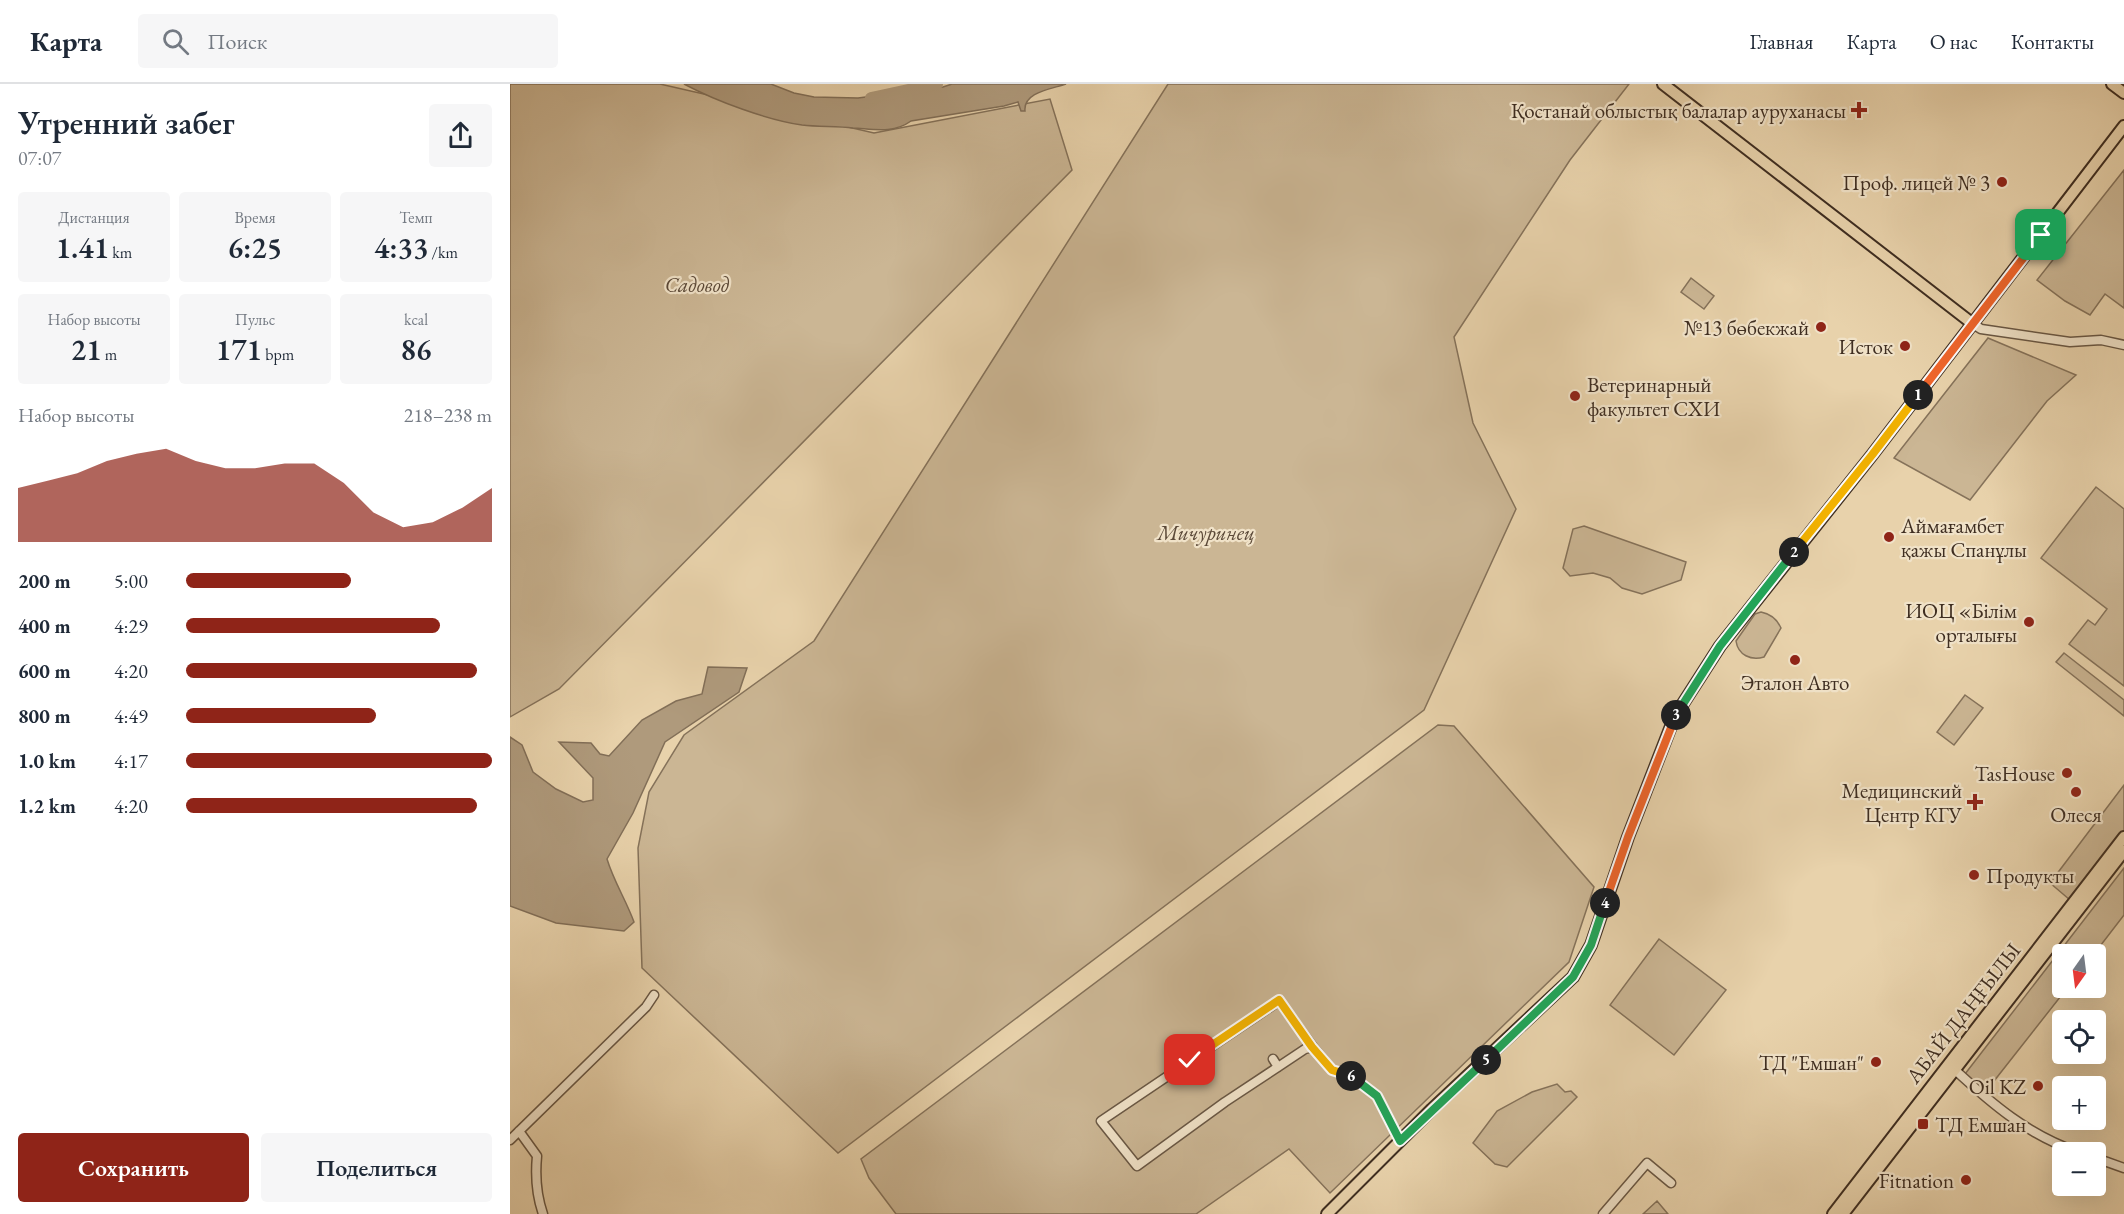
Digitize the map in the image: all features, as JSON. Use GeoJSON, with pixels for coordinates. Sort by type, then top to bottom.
{"type":"FeatureCollection","features":[{"type":"Feature","properties":{"kind":"main road"},"geometry":{"type":"LineString","coordinates":[[1663,84],[1973,324]]}},
{"type":"Feature","properties":{"kind":"main road"},"geometry":{"type":"LineString","coordinates":[[2112,84],[2124,93]]}},
{"type":"Feature","properties":{"kind":"main road"},"geometry":{"type":"LineString","coordinates":[[1327,1214],[1400,1141],[1573,977],[1591,945],[1628,837],[1675,716],[1720,646],[1872,455],[2124,126]]}},
{"type":"Feature","properties":{"kind":"main road","name":"АБАЙ ДАҢҒЫЛЫ"},"geometry":{"type":"LineString","coordinates":[[1843,1214],[2124,837]]}},
{"type":"Feature","properties":{"kind":"main road","name":"АБАЙ ДАҢҒЫЛЫ"},"geometry":{"type":"LineString","coordinates":[[1833,1214],[2124,850]]}},
{"type":"Feature","properties":{"kind":"street"},"geometry":{"type":"LineString","coordinates":[[1973,324],[1981,328],[2070,342],[2101,340],[2124,345]]}},
{"type":"Feature","properties":{"kind":"street"},"geometry":{"type":"LineString","coordinates":[[510,1140],[646,1008],[654,994]]}},
{"type":"Feature","properties":{"kind":"street"},"geometry":{"type":"LineString","coordinates":[[1312,1047],[1275,1063],[1137,1166],[1101,1121],[1279,1000],[1312,1047],[1332,1070],[1351,1076],[1377,1096],[1400,1141]]}},
{"type":"Feature","properties":{"kind":"street"},"geometry":{"type":"LineString","coordinates":[[1952,1065],[1992,1103],[2052,1143]]}},
{"type":"Feature","properties":{"kind":"street"},"geometry":{"type":"LineString","coordinates":[[519,1131],[537,1156],[535,1179],[543,1214]]}},
{"type":"Feature","properties":{"kind":"street"},"geometry":{"type":"LineString","coordinates":[[2106,1162],[2124,1168]]}},
{"type":"Feature","properties":{"kind":"street"},"geometry":{"type":"LineString","coordinates":[[1603,1214],[1647,1163],[1671,1183]]}},
{"type":"Feature","properties":{"kind":"green space","name":"Садовод"},"geometry":{"type":"Polygon","coordinates":[[[510,84],[660,84],[874,133],[1050,99],[1072,170],[559,689],[510,717],[510,84]]]}},
{"type":"Feature","properties":{"kind":"green space","name":"Мичуринец"},"geometry":{"type":"Polygon","coordinates":[[[1168,84],[1629,84],[1570,160],[1454,337],[1473,423],[1516,509],[1424,710],[838,1153],[642,968],[638,848],[649,792],[684,735],[814,641],[1168,84]]]}},
{"type":"Feature","properties":{"kind":"green space"},"geometry":{"type":"Polygon","coordinates":[[[2124,170],[2124,308],[2105,294],[2090,315],[2065,301],[2037,280],[2124,170]]]}},
{"type":"Feature","properties":{"kind":"green space"},"geometry":{"type":"Polygon","coordinates":[[[1691,278],[1714,296],[1704,309],[1681,292],[1691,278]]]}},
{"type":"Feature","properties":{"kind":"green space"},"geometry":{"type":"Polygon","coordinates":[[[1988,338],[2076,375],[2047,401],[1970,500],[1894,458],[1988,338]]]}},
{"type":"Feature","properties":{"kind":"green space"},"geometry":{"type":"Polygon","coordinates":[[[2096,487],[2124,509],[2124,686],[2069,644],[2088,620],[2095,625],[2107,609],[2041,558],[2096,487]]]}},
{"type":"Feature","properties":{"kind":"green space"},"geometry":{"type":"Polygon","coordinates":[[[1584,526],[1686,562],[1681,580],[1642,594],[1622,588],[1610,578],[1593,573],[1570,576],[1563,568],[1573,529],[1584,526]]]}},
{"type":"Feature","properties":{"kind":"green space"},"geometry":{"type":"Polygon","coordinates":[[[1761,612],[1773,617],[1781,628],[1764,657],[1754,658],[1742,653],[1736,641],[1755,614],[1761,612]]]}},
{"type":"Feature","properties":{"kind":"green space"},"geometry":{"type":"Polygon","coordinates":[[[2064,653],[2124,700],[2124,716],[2056,662],[2064,653]]]}},
{"type":"Feature","properties":{"kind":"green space"},"geometry":{"type":"Polygon","coordinates":[[[1965,695],[1983,708],[1954,745],[1937,732],[1965,695]]]}},
{"type":"Feature","properties":{"kind":"green space"},"geometry":{"type":"Polygon","coordinates":[[[1438,725],[1454,726],[1594,887],[1569,962],[1330,1193],[1289,1149],[1196,1214],[896,1214],[869,1178],[861,1159],[1438,725]]]}},
{"type":"Feature","properties":{"kind":"green space"},"geometry":{"type":"Polygon","coordinates":[[[2124,785],[2124,832],[2070,900],[2050,883],[2124,785]]]}},
{"type":"Feature","properties":{"kind":"green space"},"geometry":{"type":"Polygon","coordinates":[[[2124,868],[2124,915],[2102,944],[2065,944],[2124,868]]]}},
{"type":"Feature","properties":{"kind":"green space"},"geometry":{"type":"Polygon","coordinates":[[[1659,939],[1726,990],[1674,1055],[1610,1005],[1659,939]]]}},
{"type":"Feature","properties":{"kind":"green space"},"geometry":{"type":"Polygon","coordinates":[[[2052,961],[2052,998],[2059,998],[1983,1095],[1965,1074],[2052,961]]]}},
{"type":"Feature","properties":{"kind":"green space"},"geometry":{"type":"Polygon","coordinates":[[[1557,1084],[1565,1092],[1571,1091],[1577,1097],[1507,1167],[1495,1164],[1473,1143],[1497,1111],[1532,1092],[1557,1084]]]}},
{"type":"Feature","properties":{"kind":"green space"},"geometry":{"type":"Polygon","coordinates":[[[1657,1201],[1668,1214],[1643,1214],[1657,1201]]]}},
{"type":"Feature","properties":{"kind":"shaded area"},"geometry":{"type":"Polygon","coordinates":[[[684,84],[771,84],[794,93],[814,97],[858,98],[952,84],[1066,84],[1033,95],[1025,111],[1021,111],[1018,102],[911,121],[897,128],[883,130],[808,126],[773,119],[711,97],[684,84]]]}},
{"type":"Feature","properties":{"kind":"shaded area"},"geometry":{"type":"Polygon","coordinates":[[[708,667],[747,668],[739,692],[665,742],[633,813],[607,859],[634,922],[624,931],[556,923],[510,906],[510,737],[522,745],[533,772],[556,789],[583,802],[593,800],[593,778],[559,742],[591,743],[600,754],[609,756],[642,720],[676,701],[702,694],[708,667]]]}},
{"type":"Feature","properties":{"kind":"waterway"},"geometry":{"type":"LineString","coordinates":[[871,98],[937,84]]}},
{"type":"Feature","properties":{"kind":"place","name":"Қостанай облыстық балалар ауруханасы"},"geometry":{"type":"Point","coordinates":[1859,110]}},
{"type":"Feature","properties":{"kind":"place","name":"Проф. лицей № 3"},"geometry":{"type":"Point","coordinates":[2002,182]}},
{"type":"Feature","properties":{"kind":"place","name":"№13 бөбекжай"},"geometry":{"type":"Point","coordinates":[1821,327]}},
{"type":"Feature","properties":{"kind":"place","name":"Исток"},"geometry":{"type":"Point","coordinates":[1905,346]}},
{"type":"Feature","properties":{"kind":"place","name":"Ветеринарный факультет СХИ"},"geometry":{"type":"Point","coordinates":[1575,396]}},
{"type":"Feature","properties":{"kind":"place","name":"Аймағамбет қажы Спанұлы"},"geometry":{"type":"Point","coordinates":[1889,537]}},
{"type":"Feature","properties":{"kind":"place","name":"ИОЦ «Білім орталығы"},"geometry":{"type":"Point","coordinates":[2029,622]}},
{"type":"Feature","properties":{"kind":"place","name":"Эталон Авто"},"geometry":{"type":"Point","coordinates":[1795,660]}},
{"type":"Feature","properties":{"kind":"place","name":"TasHouse"},"geometry":{"type":"Point","coordinates":[2067,773]}},
{"type":"Feature","properties":{"kind":"place","name":"Олеся"},"geometry":{"type":"Point","coordinates":[2076,792]}},
{"type":"Feature","properties":{"kind":"place","name":"Медицинский Центр КГУ"},"geometry":{"type":"Point","coordinates":[1975,802]}},
{"type":"Feature","properties":{"kind":"place","name":"Продукты"},"geometry":{"type":"Point","coordinates":[1974,875]}},
{"type":"Feature","properties":{"kind":"place","name":"ТД \"Емшан\""},"geometry":{"type":"Point","coordinates":[1876,1062]}},
{"type":"Feature","properties":{"kind":"place","name":"Oil KZ"},"geometry":{"type":"Point","coordinates":[2038,1086]}},
{"type":"Feature","properties":{"kind":"place","name":"ТД Емшан"},"geometry":{"type":"Point","coordinates":[1923,1124]}},
{"type":"Feature","properties":{"kind":"place","name":"Fitnation"},"geometry":{"type":"Point","coordinates":[1966,1180]}},
{"type":"Feature","properties":{"kind":"route"},"geometry":{"type":"LineString","coordinates":[[1190,1060],[1279,1000],[1312,1047],[1332,1070],[1351,1076],[1377,1096],[1400,1141],[1536,1013],[1573,977],[1591,945],[1628,837],[1675,716],[1702,673],[1759,595],[1872,455],[2041,235]]}}]}
